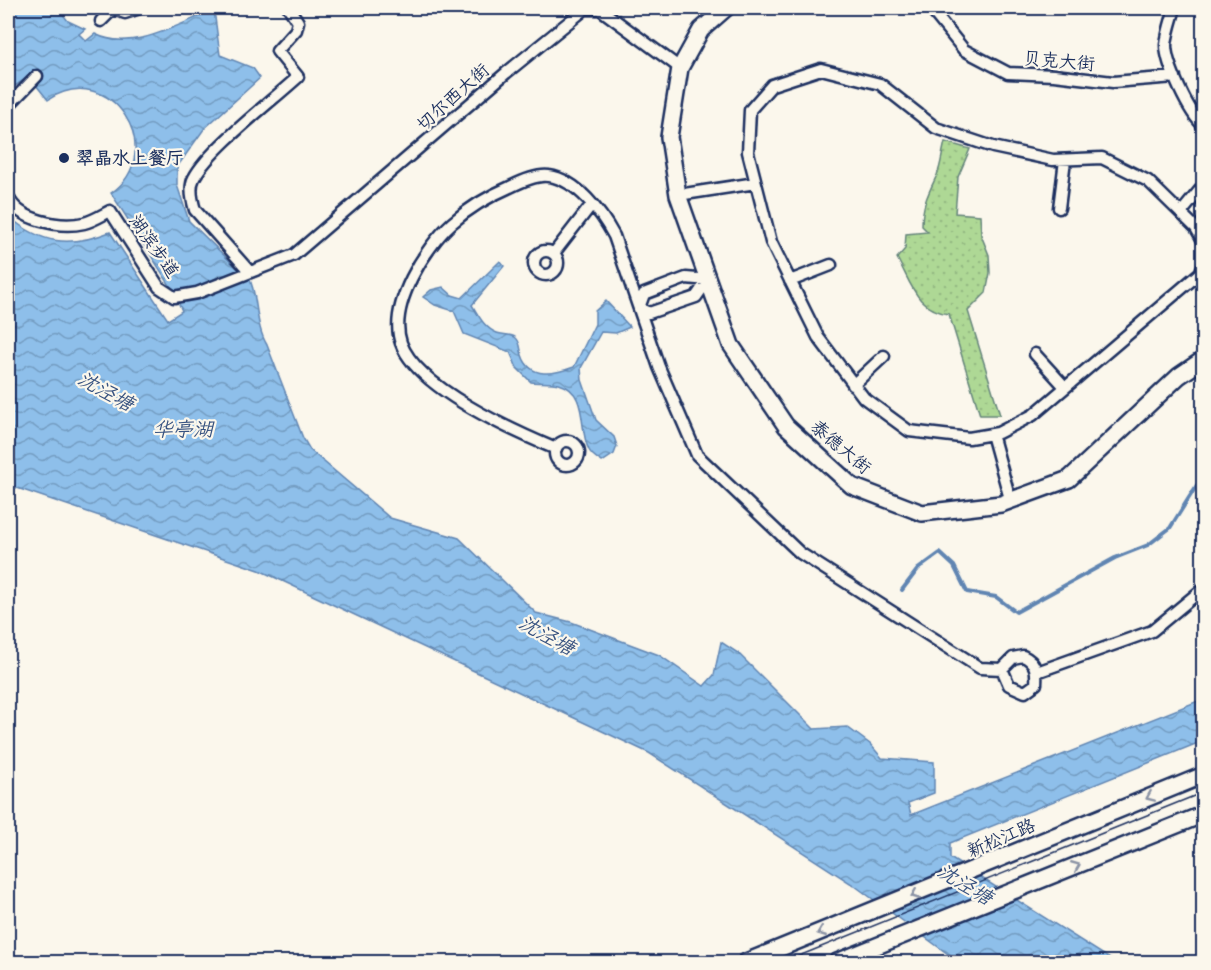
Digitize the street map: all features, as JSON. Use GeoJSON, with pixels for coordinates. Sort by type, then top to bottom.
{"type":"FeatureCollection","features":[{"type":"Feature","properties":{"kind":"street"},"geometry":{"type":"LineString","coordinates":[[101,21],[112,9],[125,13],[140,8]]}},
{"type":"Feature","properties":{"kind":"street"},"geometry":{"type":"LineString","coordinates":[[250,272],[195,210],[191,198],[193,179],[213,153],[298,77],[277,51],[296,30],[298,21],[289,8]]}},
{"type":"Feature","properties":{"kind":"street","name":"切尔西大街"},"geometry":{"type":"LineString","coordinates":[[250,272],[294,255],[585,8],[600,9],[680,68]]}},
{"type":"Feature","properties":{"kind":"street","name":"泰德大街"},"geometry":{"type":"LineString","coordinates":[[726,8],[701,30],[680,68],[669,137],[678,195],[731,345],[786,426],[852,486],[922,513],[1001,504],[1069,479],[1179,376],[1203,359]]}},
{"type":"Feature","properties":{"kind":"street","name":"贝克大街"},"geometry":{"type":"LineString","coordinates":[[930,8],[964,50],[1008,73],[1054,75],[1113,82],[1175,77]]}},
{"type":"Feature","properties":{"kind":"street"},"geometry":{"type":"LineString","coordinates":[[1174,8],[1166,46],[1175,77],[1195,119],[1203,126]]}},
{"type":"Feature","properties":{"kind":"street"},"geometry":{"type":"LineString","coordinates":[[1203,242],[1196,228],[1148,181],[1102,158],[1053,160],[993,147],[936,128],[880,84],[820,69],[772,86],[750,110],[748,152],[771,242],[818,338],[864,398],[909,431],[969,438],[992,434],[1034,415],[1200,273],[1203,265]]}},
{"type":"Feature","properties":{"kind":"street"},"geometry":{"type":"LineString","coordinates":[[8,106],[37,76]]}},
{"type":"Feature","properties":{"kind":"street"},"geometry":{"type":"LineString","coordinates":[[1059,208],[1065,160]]}},
{"type":"Feature","properties":{"kind":"street"},"geometry":{"type":"LineString","coordinates":[[556,449],[507,428],[434,383],[414,364],[401,345],[397,327],[398,310],[411,280],[430,249],[451,224],[489,196],[520,181],[548,175],[571,185],[592,204],[614,236],[659,367],[697,454],[800,554],[980,668],[1002,669],[1013,658],[1023,656],[1031,660],[1037,672],[1036,684],[1025,693],[1009,685],[1002,669]]}},
{"type":"Feature","properties":{"kind":"street"},"geometry":{"type":"LineString","coordinates":[[678,195],[756,183]]}},
{"type":"Feature","properties":{"kind":"street"},"geometry":{"type":"LineString","coordinates":[[1181,213],[1203,185]]}},
{"type":"Feature","properties":{"kind":"street","name":"湖滨步道"},"geometry":{"type":"LineString","coordinates":[[8,196],[9,201],[26,215],[52,223],[85,223],[110,211],[159,287],[174,297],[197,293],[250,272]]}},
{"type":"Feature","properties":{"kind":"street"},"geometry":{"type":"LineString","coordinates":[[554,254],[592,204]]}},
{"type":"Feature","properties":{"kind":"street"},"geometry":{"type":"LineString","coordinates":[[790,281],[831,265]]}},
{"type":"Feature","properties":{"kind":"street"},"geometry":{"type":"LineString","coordinates":[[639,308],[644,294],[686,278],[708,280]]}},
{"type":"Feature","properties":{"kind":"street"},"geometry":{"type":"LineString","coordinates":[[639,308],[649,313],[696,297],[708,280]]}},
{"type":"Feature","properties":{"kind":"street"},"geometry":{"type":"LineString","coordinates":[[1035,354],[1065,387]]}},
{"type":"Feature","properties":{"kind":"street"},"geometry":{"type":"LineString","coordinates":[[853,384],[884,356]]}},
{"type":"Feature","properties":{"kind":"street"},"geometry":{"type":"LineString","coordinates":[[992,434],[1010,499]]}},
{"type":"Feature","properties":{"kind":"street"},"geometry":{"type":"LineString","coordinates":[[1037,672],[1152,631],[1203,588]]}},
{"type":"Feature","properties":{"kind":"street","name":"新松江路"},"geometry":{"type":"LineString","coordinates":[[746,963],[1203,775]]}},
{"type":"Feature","properties":{"kind":"street"},"geometry":{"type":"LineString","coordinates":[[837,963],[1203,814]]}},
{"type":"Feature","properties":{"kind":"green space"},"geometry":{"type":"Polygon","coordinates":[[[945,142],[970,149],[958,177],[955,213],[980,215],[981,235],[989,255],[990,273],[986,293],[968,311],[1000,415],[980,415],[949,314],[929,307],[922,301],[911,286],[897,258],[905,249],[906,234],[928,232],[922,226],[924,206],[938,171],[945,142]]]}},
{"type":"Feature","properties":{"kind":"water"},"geometry":{"type":"Polygon","coordinates":[[[8,8],[58,8],[68,21],[85,29],[79,34],[86,41],[95,34],[109,39],[139,38],[170,29],[214,10],[220,55],[253,68],[260,78],[204,129],[177,167],[177,185],[189,221],[239,270],[244,269],[249,278],[263,336],[303,438],[310,450],[390,518],[459,538],[536,613],[571,622],[659,655],[704,686],[714,675],[721,642],[738,653],[814,729],[847,727],[870,744],[882,758],[934,762],[934,793],[908,803],[911,815],[1203,699],[1203,741],[950,843],[950,858],[1115,962],[959,962],[855,886],[649,753],[259,570],[8,485],[8,216],[32,233],[56,240],[81,240],[110,232],[168,320],[182,311],[173,290],[111,193],[128,176],[135,155],[133,134],[125,115],[111,100],[92,91],[71,90],[48,100],[36,85],[43,79],[36,71],[8,91],[8,8]]]}},
{"type":"Feature","properties":{"kind":"water"},"geometry":{"type":"Polygon","coordinates":[[[500,261],[504,266],[472,305],[489,328],[517,339],[526,363],[537,372],[559,372],[574,367],[595,324],[595,311],[606,301],[630,327],[616,333],[601,332],[581,368],[582,380],[596,420],[614,437],[617,446],[614,454],[602,462],[589,450],[579,403],[568,388],[556,383],[531,382],[517,368],[510,352],[464,334],[454,311],[435,305],[423,297],[431,290],[443,287],[452,295],[462,298],[500,261]]]}},
{"type":"Feature","properties":{"kind":"waterway"},"geometry":{"type":"LineString","coordinates":[[902,590],[918,569],[940,553],[954,566],[967,592],[996,597],[1016,612],[1115,558],[1148,545],[1170,528],[1197,485],[1204,489]]}},
{"type":"Feature","properties":{"kind":"tram line"},"geometry":{"type":"LineString","coordinates":[[784,962],[1204,792]]}},
{"type":"Feature","properties":{"kind":"place","name":"翠晶水上餐厅"},"geometry":{"type":"Point","coordinates":[64,158]}},
{"type":"Feature","properties":{"kind":"water label","name":"沈泾塘"},"geometry":{"type":"Point","coordinates":[106,391]}},
{"type":"Feature","properties":{"kind":"water label","name":"华亭湖"},"geometry":{"type":"Point","coordinates":[183,429]}},
{"type":"Feature","properties":{"kind":"water label","name":"沈泾塘"},"geometry":{"type":"Point","coordinates":[547,635]}},
{"type":"Feature","properties":{"kind":"water label","name":"沈泾塘"},"geometry":{"type":"Point","coordinates":[965,884]}}]}
